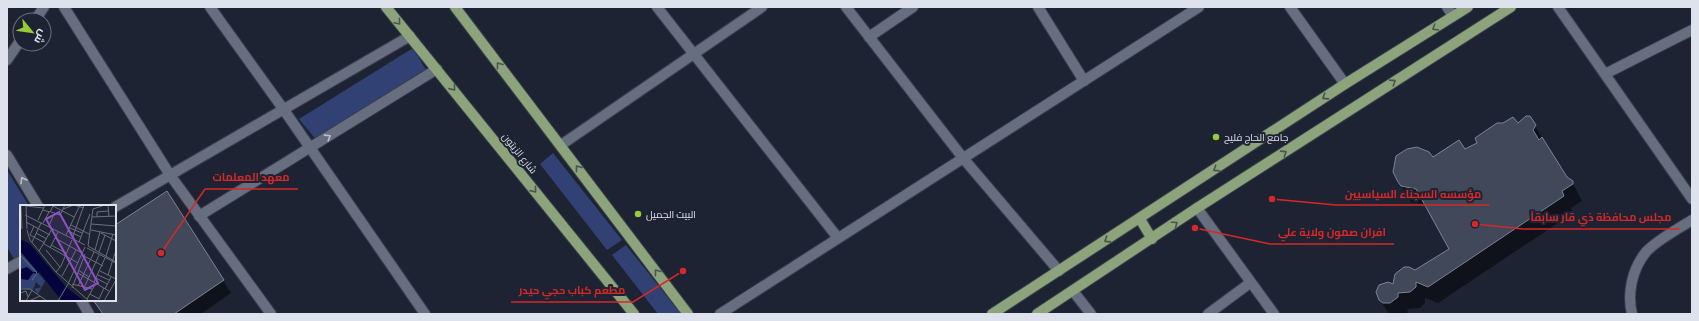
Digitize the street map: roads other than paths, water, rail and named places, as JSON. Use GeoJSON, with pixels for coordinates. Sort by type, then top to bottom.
{"type":"FeatureCollection","features":[{"type":"Feature","properties":{"kind":"main road","name":"شارع الزيتون"},"geometry":{"type":"LineString","coordinates":[[386,7],[634,314]]}},
{"type":"Feature","properties":{"kind":"main road"},"geometry":{"type":"LineString","coordinates":[[455,7],[688,314]]}},
{"type":"Feature","properties":{"kind":"main road"},"geometry":{"type":"LineString","coordinates":[[992,314],[1345,84],[1468,7]]}},
{"type":"Feature","properties":{"kind":"main road"},"geometry":{"type":"LineString","coordinates":[[1037,314],[1197,208],[1511,7]]}},
{"type":"Feature","properties":{"kind":"main road"},"geometry":{"type":"LineString","coordinates":[[1140,219],[1152,239]]}},
{"type":"Feature","properties":{"kind":"street"},"geometry":{"type":"LineString","coordinates":[[64,7],[170,175],[271,314]]}},
{"type":"Feature","properties":{"kind":"street"},"geometry":{"type":"LineString","coordinates":[[210,7],[284,110],[425,314]]}},
{"type":"Feature","properties":{"kind":"street"},"geometry":{"type":"LineString","coordinates":[[657,7],[838,238]]}},
{"type":"Feature","properties":{"kind":"street"},"geometry":{"type":"LineString","coordinates":[[561,146],[762,7]]}},
{"type":"Feature","properties":{"kind":"street"},"geometry":{"type":"LineString","coordinates":[[846,7],[963,158],[1059,271]]}},
{"type":"Feature","properties":{"kind":"street"},"geometry":{"type":"LineString","coordinates":[[869,37],[913,7]]}},
{"type":"Feature","properties":{"kind":"street"},"geometry":{"type":"LineString","coordinates":[[1038,7],[1084,81]]}},
{"type":"Feature","properties":{"kind":"street"},"geometry":{"type":"LineString","coordinates":[[720,314],[1199,7]]}},
{"type":"Feature","properties":{"kind":"street"},"geometry":{"type":"LineString","coordinates":[[1290,7],[1345,84]]}},
{"type":"Feature","properties":{"kind":"street"},"geometry":{"type":"LineString","coordinates":[[1446,7],[1453,16]]}},
{"type":"Feature","properties":{"kind":"street"},"geometry":{"type":"LineString","coordinates":[[1558,7],[1692,199]]}},
{"type":"Feature","properties":{"kind":"street"},"geometry":{"type":"LineString","coordinates":[[1605,74],[1692,30]]}},
{"type":"Feature","properties":{"kind":"street"},"geometry":{"type":"LineString","coordinates":[[116,206],[410,36]]}},
{"type":"Feature","properties":{"kind":"street"},"geometry":{"type":"LineString","coordinates":[[199,216],[437,69]]}},
{"type":"Feature","properties":{"kind":"street"},"geometry":{"type":"LineString","coordinates":[[7,154],[37,205]]}},
{"type":"Feature","properties":{"kind":"street"},"geometry":{"type":"LineString","coordinates":[[1197,208],[1274,314]]}},
{"type":"Feature","properties":{"kind":"street"},"geometry":{"type":"LineString","coordinates":[[1632,314],[1630,294],[1640,261],[1646,252],[1692,220]]}},
{"type":"Feature","properties":{"kind":"street"},"geometry":{"type":"LineString","coordinates":[[8,266],[20,261]]}},
{"type":"Feature","properties":{"kind":"street"},"geometry":{"type":"LineString","coordinates":[[1208,314],[1250,283]]}},
{"type":"Feature","properties":{"kind":"street"},"geometry":{"type":"LineString","coordinates":[[1073,291],[1091,314]]}},
{"type":"Feature","properties":{"kind":"street"},"geometry":{"type":"LineString","coordinates":[[82,301],[89,314]]}},
{"type":"Feature","properties":{"kind":"place","name":"جامع الحاج فليح"},"geometry":{"type":"Point","coordinates":[1216,137]}},
{"type":"Feature","properties":{"kind":"place","name":"مؤسسه السجناء السياسيين"},"geometry":{"type":"Point","coordinates":[1272,199]}},
{"type":"Feature","properties":{"kind":"place","name":"البيت الجميل"},"geometry":{"type":"Point","coordinates":[638,214]}},
{"type":"Feature","properties":{"kind":"place","name":"مجلس محافظة ذي قار سابقاً"},"geometry":{"type":"Point","coordinates":[1475,224]}},
{"type":"Feature","properties":{"kind":"place","name":"افران صمون ولاية علي"},"geometry":{"type":"Point","coordinates":[1195,228]}},
{"type":"Feature","properties":{"kind":"place","name":"معهد المعلمات"},"geometry":{"type":"Point","coordinates":[161,253]}},
{"type":"Feature","properties":{"kind":"place","name":"مطعم كباب حجي حيدر"},"geometry":{"type":"Point","coordinates":[683,271]}}]}
